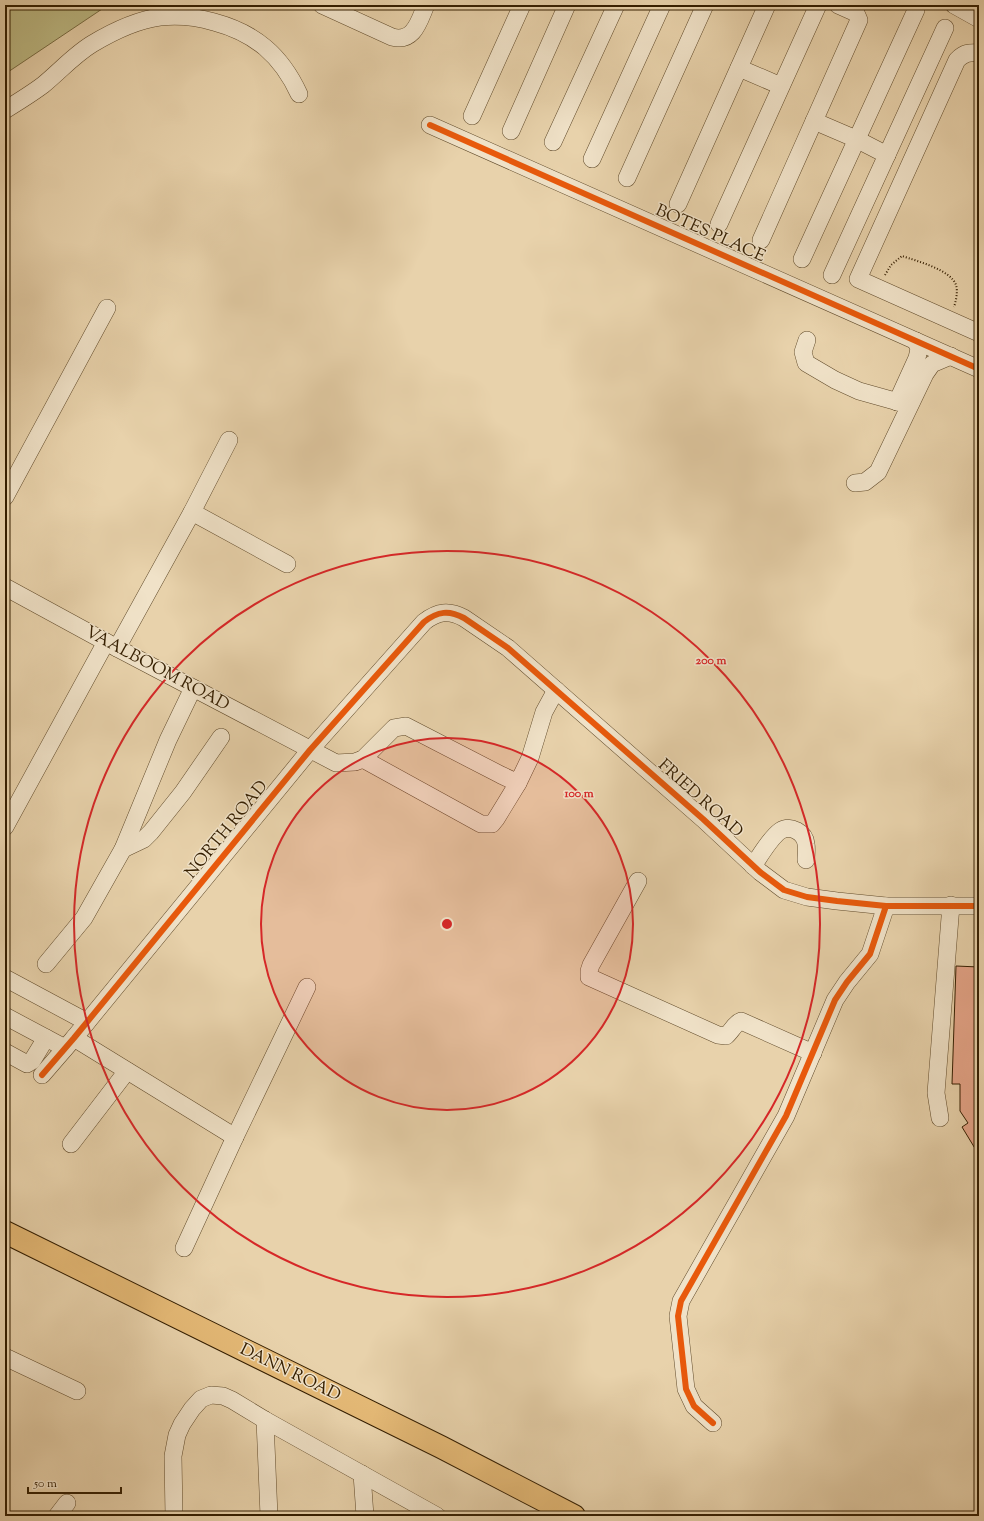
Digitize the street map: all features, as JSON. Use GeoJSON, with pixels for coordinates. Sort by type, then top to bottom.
{"type":"FeatureCollection","features":[{"type":"Feature","properties":{"kind":"main road","name":"DANN ROAD"},"geometry":{"type":"LineString","coordinates":[[5,1232],[441,1447],[574,1516]]}},
{"type":"Feature","properties":{"kind":"street"},"geometry":{"type":"LineString","coordinates":[[322,5],[398,39],[404,39],[410,35],[426,5]]}},
{"type":"Feature","properties":{"kind":"street"},"geometry":{"type":"LineString","coordinates":[[472,116],[522,5]]}},
{"type":"Feature","properties":{"kind":"street"},"geometry":{"type":"LineString","coordinates":[[511,131],[567,5]]}},
{"type":"Feature","properties":{"kind":"street"},"geometry":{"type":"LineString","coordinates":[[553,142],[616,5]]}},
{"type":"Feature","properties":{"kind":"street"},"geometry":{"type":"LineString","coordinates":[[592,159],[662,5]]}},
{"type":"Feature","properties":{"kind":"street"},"geometry":{"type":"LineString","coordinates":[[627,178],[705,5]]}},
{"type":"Feature","properties":{"kind":"street"},"geometry":{"type":"LineString","coordinates":[[678,204],[768,5]]}},
{"type":"Feature","properties":{"kind":"street"},"geometry":{"type":"LineString","coordinates":[[719,224],[818,5]]}},
{"type":"Feature","properties":{"kind":"street"},"geometry":{"type":"LineString","coordinates":[[954,5],[979,19]]}},
{"type":"Feature","properties":{"kind":"street"},"geometry":{"type":"LineString","coordinates":[[761,240],[859,20],[857,14],[847,7]]}},
{"type":"Feature","properties":{"kind":"street"},"geometry":{"type":"LineString","coordinates":[[802,259],[916,10]]}},
{"type":"Feature","properties":{"kind":"street"},"geometry":{"type":"LineString","coordinates":[[5,110],[43,85],[78,54],[92,44],[141,22],[167,17],[200,18],[227,25],[245,33],[260,43],[276,57],[292,78],[299,94]]}},
{"type":"Feature","properties":{"kind":"street"},"geometry":{"type":"LineString","coordinates":[[832,276],[945,28]]}},
{"type":"Feature","properties":{"kind":"street"},"geometry":{"type":"LineString","coordinates":[[979,54],[969,52],[961,55],[956,60],[858,279],[979,333]]}},
{"type":"Feature","properties":{"kind":"street"},"geometry":{"type":"LineString","coordinates":[[739,68],[781,86]]}},
{"type":"Feature","properties":{"kind":"street"},"geometry":{"type":"LineString","coordinates":[[814,121],[856,139],[887,155]]}},
{"type":"Feature","properties":{"kind":"street","name":"BOTES PLACE"},"geometry":{"type":"LineString","coordinates":[[430,125],[979,369]]}},
{"type":"Feature","properties":{"kind":"street"},"geometry":{"type":"LineString","coordinates":[[5,497],[107,308]]}},
{"type":"Feature","properties":{"kind":"street"},"geometry":{"type":"LineString","coordinates":[[807,340],[803,352],[806,363],[835,380],[859,391],[903,404]]}},
{"type":"Feature","properties":{"kind":"street"},"geometry":{"type":"LineString","coordinates":[[855,483],[865,482],[878,472],[903,404],[917,358],[919,350],[916,341]]}},
{"type":"Feature","properties":{"kind":"street"},"geometry":{"type":"LineString","coordinates":[[903,404],[932,364],[951,356]]}},
{"type":"Feature","properties":{"kind":"street"},"geometry":{"type":"LineString","coordinates":[[5,828],[192,512],[229,440]]}},
{"type":"Feature","properties":{"kind":"street"},"geometry":{"type":"LineString","coordinates":[[192,512],[287,564]]}},
{"type":"Feature","properties":{"kind":"street","name":"VAALBOOM ROAD"},"geometry":{"type":"LineString","coordinates":[[7,593],[112,645],[336,763],[355,762],[363,759]]}},
{"type":"Feature","properties":{"kind":"street","name":"FRIED ROAD"},"geometry":{"type":"LineString","coordinates":[[442,612],[457,614],[477,625],[508,648],[703,819],[753,866],[779,887],[801,896],[886,906],[979,906]]}},
{"type":"Feature","properties":{"kind":"street","name":"NORTH ROAD"},"geometry":{"type":"LineString","coordinates":[[42,1075],[310,750],[424,622],[435,614],[442,612]]}},
{"type":"Feature","properties":{"kind":"street"},"geometry":{"type":"LineString","coordinates":[[46,964],[84,918],[123,849],[168,740],[193,688]]}},
{"type":"Feature","properties":{"kind":"street"},"geometry":{"type":"LineString","coordinates":[[518,783],[501,776],[406,726],[394,728],[363,759],[481,824],[492,824],[518,783],[530,758],[544,712],[556,690]]}},
{"type":"Feature","properties":{"kind":"street"},"geometry":{"type":"LineString","coordinates":[[123,849],[144,839],[151,832],[183,792],[221,737]]}},
{"type":"Feature","properties":{"kind":"street"},"geometry":{"type":"LineString","coordinates":[[753,866],[775,836],[787,828],[793,829],[803,837],[806,844],[806,860]]}},
{"type":"Feature","properties":{"kind":"street"},"geometry":{"type":"LineString","coordinates":[[638,881],[591,965],[589,977],[718,1034],[726,1036],[738,1022],[741,1021],[813,1053]]}},
{"type":"Feature","properties":{"kind":"street"},"geometry":{"type":"LineString","coordinates":[[940,1118],[936,1092],[951,905]]}},
{"type":"Feature","properties":{"kind":"street"},"geometry":{"type":"LineString","coordinates":[[713,1423],[694,1406],[686,1389],[678,1316],[681,1301],[786,1116],[835,1000],[847,982],[870,954],[886,906]]}},
{"type":"Feature","properties":{"kind":"street"},"geometry":{"type":"LineString","coordinates":[[5,978],[127,1071],[235,1137]]}},
{"type":"Feature","properties":{"kind":"street"},"geometry":{"type":"LineString","coordinates":[[184,1248],[307,987]]}},
{"type":"Feature","properties":{"kind":"street"},"geometry":{"type":"LineString","coordinates":[[5,988],[77,1034]]}},
{"type":"Feature","properties":{"kind":"street"},"geometry":{"type":"LineString","coordinates":[[5,1016],[46,1038],[77,1034]]}},
{"type":"Feature","properties":{"kind":"street"},"geometry":{"type":"LineString","coordinates":[[5,1052],[27,1064],[32,1061],[46,1038]]}},
{"type":"Feature","properties":{"kind":"street"},"geometry":{"type":"LineString","coordinates":[[71,1144],[127,1071]]}},
{"type":"Feature","properties":{"kind":"street"},"geometry":{"type":"LineString","coordinates":[[5,1357],[77,1392]]}},
{"type":"Feature","properties":{"kind":"street"},"geometry":{"type":"LineString","coordinates":[[174,1516],[174,1448],[177,1435],[192,1408],[201,1399],[211,1395],[223,1396],[437,1516]]}},
{"type":"Feature","properties":{"kind":"street"},"geometry":{"type":"LineString","coordinates":[[265,1420],[268,1516]]}},
{"type":"Feature","properties":{"kind":"street"},"geometry":{"type":"LineString","coordinates":[[362,1474],[364,1516]]}},
{"type":"Feature","properties":{"kind":"path"},"geometry":{"type":"LineString","coordinates":[[878,287],[891,265],[902,256],[947,274],[956,285],[956,298],[950,320]]}},
{"type":"Feature","properties":{"kind":"shaded area"},"geometry":{"type":"Polygon","coordinates":[[[5,5],[108,5],[5,74],[5,5]]]}},
{"type":"Feature","properties":{"kind":"building"},"geometry":{"type":"Polygon","coordinates":[[[956,966],[979,967],[979,1155],[962,1127],[968,1123],[960,1111],[960,1084],[952,1084],[956,966]]]}},
{"type":"Feature","properties":{"kind":"cycle path"},"geometry":{"type":"LineString","coordinates":[[430,125],[979,369]]}},
{"type":"Feature","properties":{"kind":"cycle path"},"geometry":{"type":"LineString","coordinates":[[42,1075],[310,750],[424,622],[429,618],[444,613],[459,615],[508,648],[703,819],[760,872],[784,890],[807,897],[886,906],[979,906]]}},
{"type":"Feature","properties":{"kind":"cycle path"},"geometry":{"type":"LineString","coordinates":[[713,1423],[694,1406],[686,1389],[678,1316],[681,1301],[786,1116],[835,1000],[847,982],[870,954],[886,906]]}}]}
